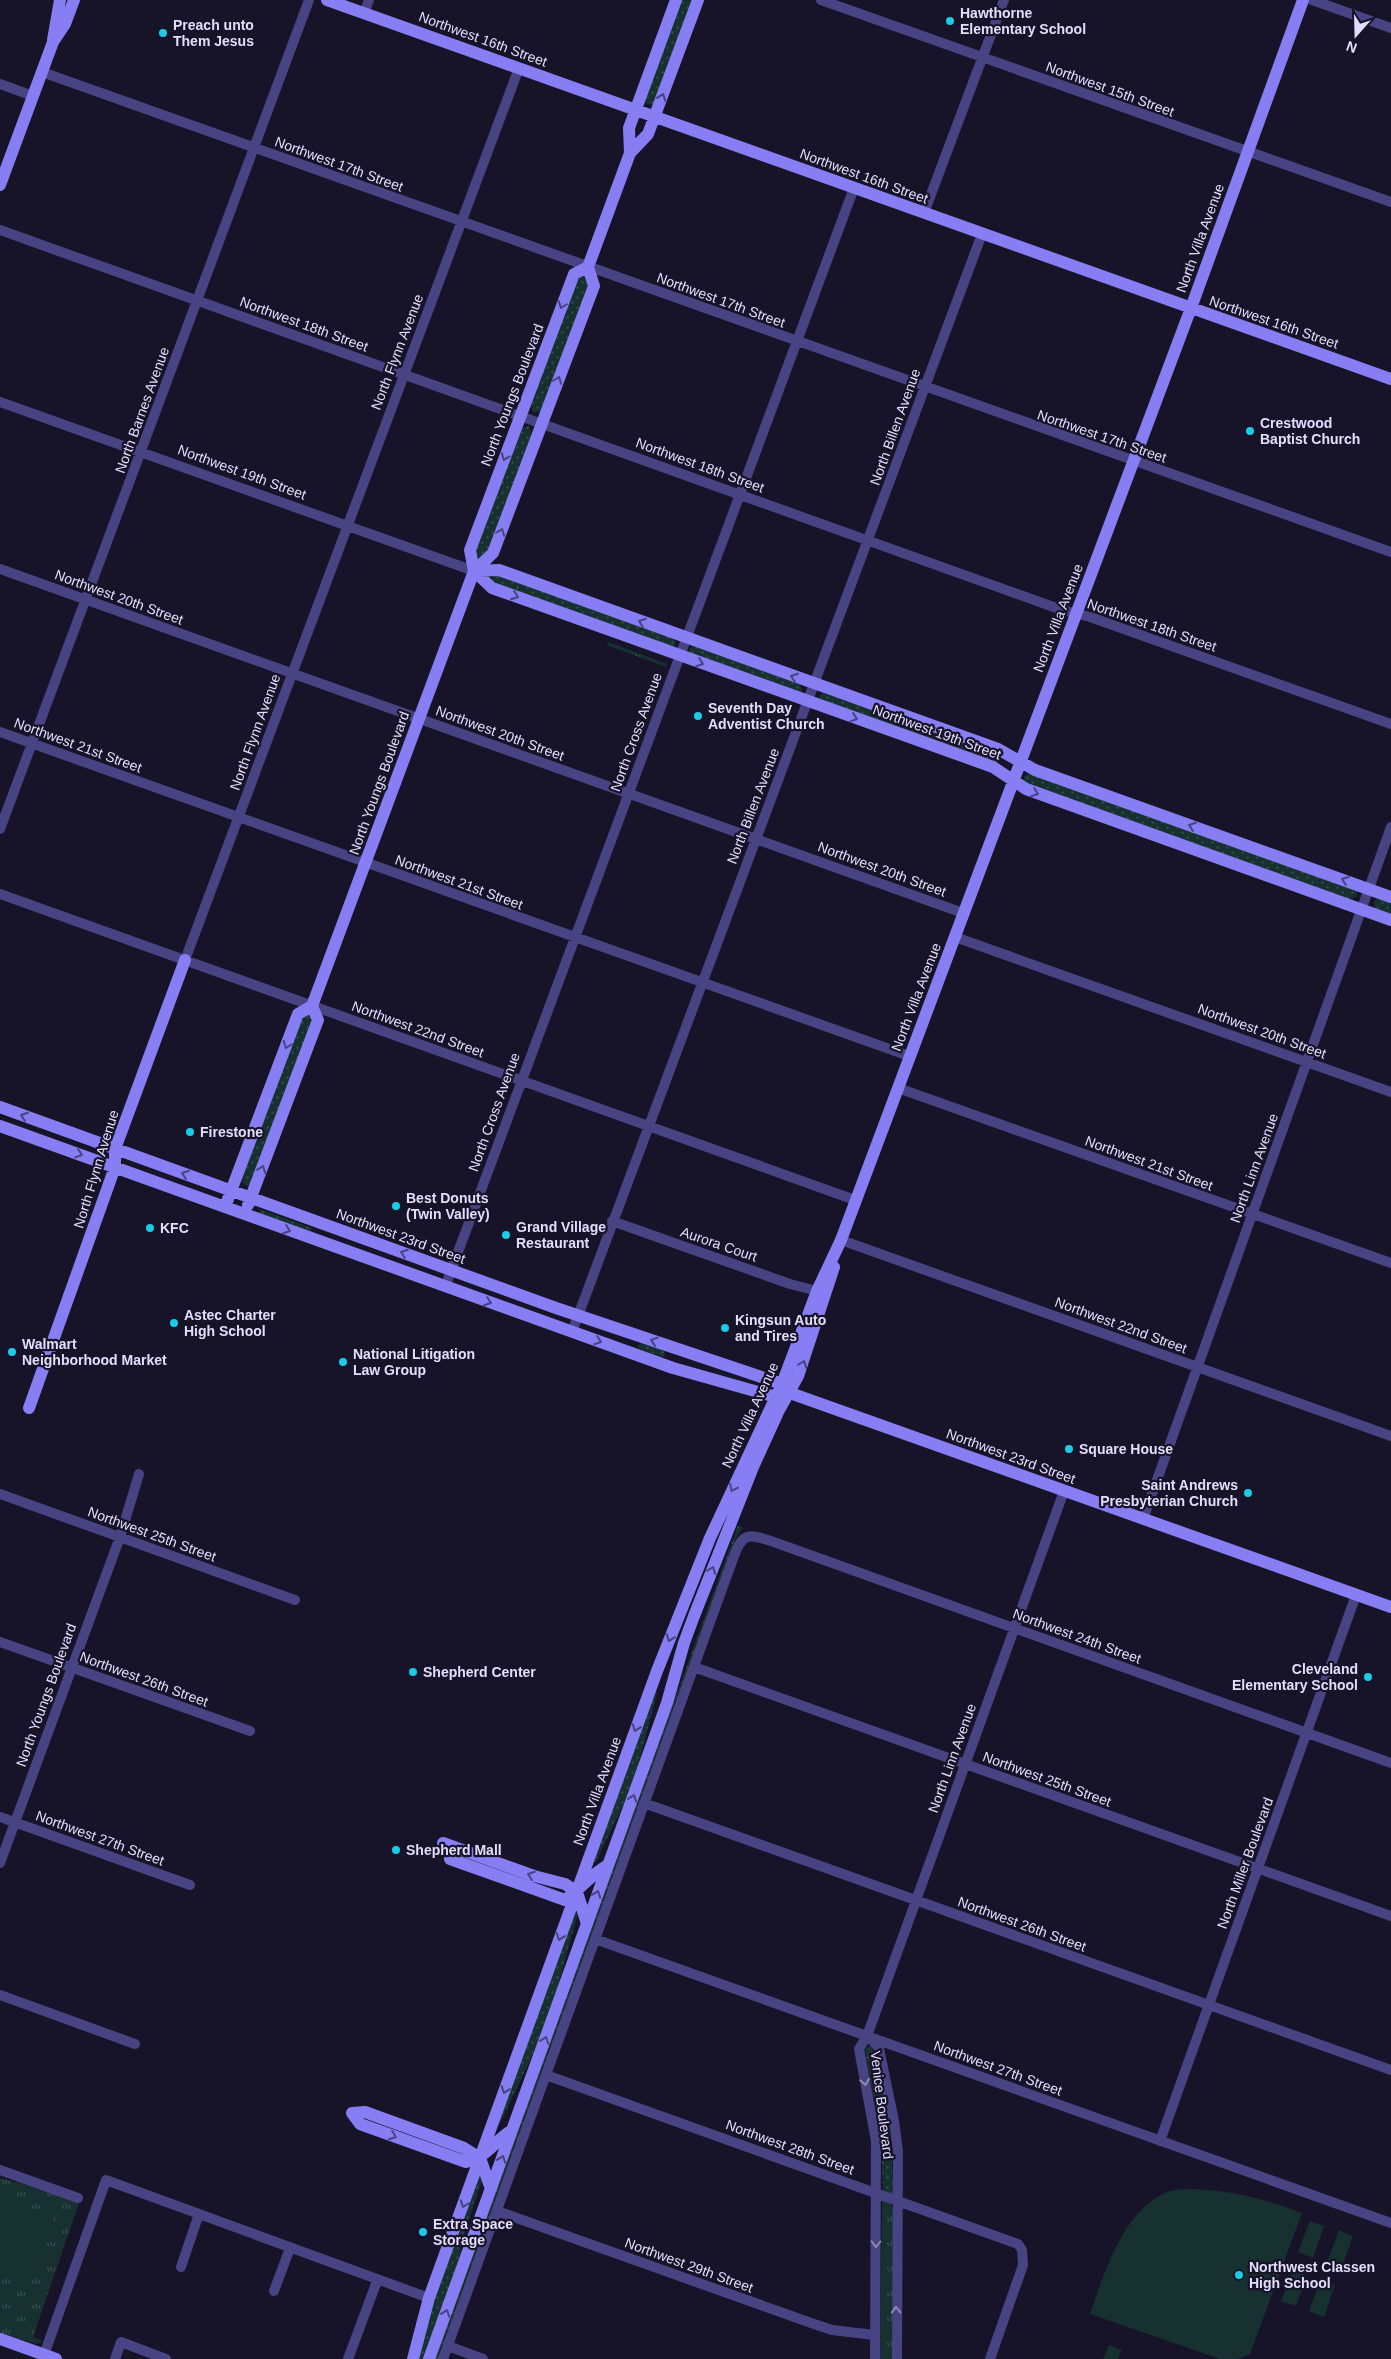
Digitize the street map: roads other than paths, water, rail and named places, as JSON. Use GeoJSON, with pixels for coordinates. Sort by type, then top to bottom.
{"type":"FeatureCollection","features":[{"type":"Feature","properties":{"kind":"street"},"geometry":{"type":"LineString","coordinates":[[53,42],[54,23],[60,0]]}},
{"type":"Feature","properties":{"kind":"street"},"geometry":{"type":"LineString","coordinates":[[0,185],[53,42],[65,24],[74,0]]}},
{"type":"Feature","properties":{"kind":"street","name":"North Barnes Avenue"},"geometry":{"type":"LineString","coordinates":[[0,829],[309,0]]}},
{"type":"Feature","properties":{"kind":"street","name":"Northwest 16th Street"},"geometry":{"type":"LineString","coordinates":[[327,0],[1391,379]]}},
{"type":"Feature","properties":{"kind":"street"},"geometry":{"type":"LineString","coordinates":[[364,13],[369,0]]}},
{"type":"Feature","properties":{"kind":"street","name":"North Youngs Boulevard"},"geometry":{"type":"LineString","coordinates":[[630,153],[628,128],[676,0]]}},
{"type":"Feature","properties":{"kind":"street","name":"North Youngs Boulevard"},"geometry":{"type":"LineString","coordinates":[[225,1207],[298,1014],[312,1006],[474,571],[493,553],[594,286],[588,267],[630,153],[648,134],[698,0]]}},
{"type":"Feature","properties":{"kind":"street","name":"Northwest 15th Street"},"geometry":{"type":"LineString","coordinates":[[821,0],[1391,202]]}},
{"type":"Feature","properties":{"kind":"street"},"geometry":{"type":"LineString","coordinates":[[924,213],[1004,0]]}},
{"type":"Feature","properties":{"kind":"street","name":"North Villa Avenue"},"geometry":{"type":"LineString","coordinates":[[413,2359],[429,2298],[576,1892],[710,1538],[776,1397],[786,1388],[807,1352],[855,1200],[1191,308],[1303,0]]}},
{"type":"Feature","properties":{"kind":"street"},"geometry":{"type":"LineString","coordinates":[[1312,0],[1391,28]]}},
{"type":"Feature","properties":{"kind":"street","name":"North Flynn Avenue"},"geometry":{"type":"LineString","coordinates":[[29,1408],[116,1167],[115,1149],[518,68]]}},
{"type":"Feature","properties":{"kind":"street","name":"Northwest 17th Street"},"geometry":{"type":"LineString","coordinates":[[42,72],[924,388],[1391,552]]}},
{"type":"Feature","properties":{"kind":"street"},"geometry":{"type":"LineString","coordinates":[[0,84],[33,96]]}},
{"type":"Feature","properties":{"kind":"street","name":"North Cross Avenue"},"geometry":{"type":"LineString","coordinates":[[444,1286],[854,188]]}},
{"type":"Feature","properties":{"kind":"street","name":"Northwest 18th Street"},"geometry":{"type":"LineString","coordinates":[[0,230],[1062,610],[1076,613],[1391,724]]}},
{"type":"Feature","properties":{"kind":"street","name":"North Billen Avenue"},"geometry":{"type":"LineString","coordinates":[[572,1332],[982,234]]}},
{"type":"Feature","properties":{"kind":"street","name":"North Youngs Boulevard"},"geometry":{"type":"LineString","coordinates":[[474,571],[470,550],[520,415],[574,274],[588,267]]}},
{"type":"Feature","properties":{"kind":"street","name":"Northwest 19th Street"},"geometry":{"type":"LineString","coordinates":[[0,402],[474,571],[499,570],[998,749],[1035,770],[1391,897]]}},
{"type":"Feature","properties":{"kind":"street","name":"Northwest 20th Street"},"geometry":{"type":"LineString","coordinates":[[0,569],[963,913]]}},
{"type":"Feature","properties":{"kind":"street","name":"Northwest 19th Street"},"geometry":{"type":"LineString","coordinates":[[474,571],[492,588],[807,702],[994,767],[1026,789],[1391,920]]}},
{"type":"Feature","properties":{"kind":"street","name":"Northwest 21st Street"},"geometry":{"type":"LineString","coordinates":[[0,732],[574,938],[910,1056]]}},
{"type":"Feature","properties":{"kind":"street","name":"North Linn Avenue"},"geometry":{"type":"LineString","coordinates":[[1143,1518],[1391,827]]}},
{"type":"Feature","properties":{"kind":"street","name":"Northwest 22nd Street"},"geometry":{"type":"LineString","coordinates":[[0,894],[855,1200]]}},
{"type":"Feature","properties":{"kind":"street","name":"Northwest 20th Street"},"geometry":{"type":"LineString","coordinates":[[955,937],[1391,1092]]}},
{"type":"Feature","properties":{"kind":"street","name":"North Youngs Boulevard"},"geometry":{"type":"LineString","coordinates":[[245,1215],[318,1020],[312,1006]]}},
{"type":"Feature","properties":{"kind":"street","name":"Northwest 21st Street"},"geometry":{"type":"LineString","coordinates":[[898,1088],[1391,1263]]}},
{"type":"Feature","properties":{"kind":"street","name":"Northwest 23rd Street"},"geometry":{"type":"LineString","coordinates":[[0,1107],[556,1308],[723,1364],[1064,1490],[1391,1607]]}},
{"type":"Feature","properties":{"kind":"street"},"geometry":{"type":"LineString","coordinates":[[42,1141],[48,1124]]}},
{"type":"Feature","properties":{"kind":"street"},"geometry":{"type":"LineString","coordinates":[[0,1126],[673,1368],[776,1397]]}},
{"type":"Feature","properties":{"kind":"street","name":"Aurora Court"},"geometry":{"type":"LineString","coordinates":[[612,1221],[790,1284],[816,1291]]}},
{"type":"Feature","properties":{"kind":"street"},"geometry":{"type":"LineString","coordinates":[[329,1245],[335,1228]]}},
{"type":"Feature","properties":{"kind":"street","name":"North Villa Avenue"},"geometry":{"type":"LineString","coordinates":[[429,2359],[667,1703],[684,1643],[753,1467],[779,1410],[816,1291],[840,1243]]}},
{"type":"Feature","properties":{"kind":"street","name":"Northwest 22nd Street"},"geometry":{"type":"LineString","coordinates":[[840,1243],[1391,1436]]}},
{"type":"Feature","properties":{"kind":"street"},"geometry":{"type":"LineString","coordinates":[[502,1288],[532,1318]]}},
{"type":"Feature","properties":{"kind":"street"},"geometry":{"type":"LineString","coordinates":[[532,1318],[556,1308]]}},
{"type":"Feature","properties":{"kind":"street"},"geometry":{"type":"LineString","coordinates":[[624,1350],[630,1332]]}},
{"type":"Feature","properties":{"kind":"street"},"geometry":{"type":"LineString","coordinates":[[673,1368],[679,1349]]}},
{"type":"Feature","properties":{"kind":"street"},"geometry":{"type":"LineString","coordinates":[[718,1380],[723,1364]]}},
{"type":"Feature","properties":{"kind":"street","name":"North Youngs Boulevard"},"geometry":{"type":"LineString","coordinates":[[0,1863],[120,1537],[139,1474]]}},
{"type":"Feature","properties":{"kind":"street","name":"North Linn Avenue"},"geometry":{"type":"LineString","coordinates":[[867,2036],[1064,1490]]}},
{"type":"Feature","properties":{"kind":"street","name":"Northwest 25th Street"},"geometry":{"type":"LineString","coordinates":[[0,1494],[295,1600]]}},
{"type":"Feature","properties":{"kind":"street","name":"Northwest 24th Street"},"geometry":{"type":"LineString","coordinates":[[694,1667],[738,1544],[747,1536],[754,1535],[1391,1763]]}},
{"type":"Feature","properties":{"kind":"street","name":"North Miller Boulevard"},"geometry":{"type":"LineString","coordinates":[[1160,2141],[1356,1595]]}},
{"type":"Feature","properties":{"kind":"street","name":"Northwest 26th Street"},"geometry":{"type":"LineString","coordinates":[[0,1642],[250,1731]]}},
{"type":"Feature","properties":{"kind":"street"},"geometry":{"type":"LineString","coordinates":[[667,1703],[657,1676],[684,1643]]}},
{"type":"Feature","properties":{"kind":"street"},"geometry":{"type":"LineString","coordinates":[[444,2359],[694,1667]]}},
{"type":"Feature","properties":{"kind":"street","name":"Northwest 25th Street"},"geometry":{"type":"LineString","coordinates":[[694,1667],[1391,1916]]}},
{"type":"Feature","properties":{"kind":"street","name":"Northwest 26th Street"},"geometry":{"type":"LineString","coordinates":[[644,1803],[1391,2070]]}},
{"type":"Feature","properties":{"kind":"street","name":"Northwest 27th Street"},"geometry":{"type":"LineString","coordinates":[[0,1817],[190,1885]]}},
{"type":"Feature","properties":{"kind":"street"},"geometry":{"type":"LineString","coordinates":[[443,1843],[534,1876],[565,1884],[576,1892],[587,1924]]}},
{"type":"Feature","properties":{"kind":"street"},"geometry":{"type":"LineString","coordinates":[[450,1859],[565,1900],[590,1880],[596,1872],[608,1865]]}},
{"type":"Feature","properties":{"kind":"street","name":"Northwest 27th Street"},"geometry":{"type":"LineString","coordinates":[[595,1939],[1391,2223]]}},
{"type":"Feature","properties":{"kind":"street"},"geometry":{"type":"LineString","coordinates":[[0,1995],[135,2044]]}},
{"type":"Feature","properties":{"kind":"street","name":"Venice Boulevard"},"geometry":{"type":"LineString","coordinates":[[875,2359],[876,2142],[859,2050],[867,2036],[879,2048],[898,2150],[896,2359]]}},
{"type":"Feature","properties":{"kind":"street","name":"Northwest 28th Street"},"geometry":{"type":"LineString","coordinates":[[546,2075],[1014,2242],[1022,2250],[1023,2265],[990,2359]]}},
{"type":"Feature","properties":{"kind":"street"},"geometry":{"type":"LineString","coordinates":[[491,2188],[480,2158],[464,2148],[365,2112],[352,2114],[360,2124],[466,2162],[480,2158],[492,2148],[498,2138],[512,2130]]}},
{"type":"Feature","properties":{"kind":"street"},"geometry":{"type":"LineString","coordinates":[[0,2170],[78,2198]]}},
{"type":"Feature","properties":{"kind":"street"},"geometry":{"type":"LineString","coordinates":[[0,2340],[50,2357],[106,2180],[377,2281],[429,2298]]}},
{"type":"Feature","properties":{"kind":"street","name":"Northwest 29th Street"},"geometry":{"type":"LineString","coordinates":[[497,2211],[832,2330],[874,2335]]}},
{"type":"Feature","properties":{"kind":"street"},"geometry":{"type":"LineString","coordinates":[[181,2267],[199,2214]]}},
{"type":"Feature","properties":{"kind":"street"},"geometry":{"type":"LineString","coordinates":[[274,2291],[290,2248]]}},
{"type":"Feature","properties":{"kind":"street"},"geometry":{"type":"LineString","coordinates":[[348,2359],[377,2281]]}},
{"type":"Feature","properties":{"kind":"street"},"geometry":{"type":"LineString","coordinates":[[116,2359],[122,2342],[166,2359]]}},
{"type":"Feature","properties":{"kind":"street"},"geometry":{"type":"LineString","coordinates":[[448,2346],[484,2359]]}},
{"type":"Feature","properties":{"kind":"place","name":"Hawthorne Elementary School"},"geometry":{"type":"Point","coordinates":[950,21]}},
{"type":"Feature","properties":{"kind":"place","name":"Preach unto Them Jesus"},"geometry":{"type":"Point","coordinates":[163,33]}},
{"type":"Feature","properties":{"kind":"place","name":"Crestwood Baptist Church"},"geometry":{"type":"Point","coordinates":[1250,431]}},
{"type":"Feature","properties":{"kind":"place","name":"Seventh Day Adventist Church"},"geometry":{"type":"Point","coordinates":[698,716]}},
{"type":"Feature","properties":{"kind":"place","name":"Firestone"},"geometry":{"type":"Point","coordinates":[190,1132]}},
{"type":"Feature","properties":{"kind":"place","name":"Best Donuts (Twin Valley)"},"geometry":{"type":"Point","coordinates":[396,1206]}},
{"type":"Feature","properties":{"kind":"place","name":"KFC"},"geometry":{"type":"Point","coordinates":[150,1228]}},
{"type":"Feature","properties":{"kind":"place","name":"Grand Village Restaurant"},"geometry":{"type":"Point","coordinates":[506,1235]}},
{"type":"Feature","properties":{"kind":"place","name":"Astec Charter High School"},"geometry":{"type":"Point","coordinates":[174,1323]}},
{"type":"Feature","properties":{"kind":"place","name":"Kingsun Auto and Tires"},"geometry":{"type":"Point","coordinates":[725,1328]}},
{"type":"Feature","properties":{"kind":"place","name":"Walmart Neighborhood Market"},"geometry":{"type":"Point","coordinates":[12,1352]}},
{"type":"Feature","properties":{"kind":"place","name":"National Litigation Law Group"},"geometry":{"type":"Point","coordinates":[343,1362]}},
{"type":"Feature","properties":{"kind":"place","name":"Square House"},"geometry":{"type":"Point","coordinates":[1069,1449]}},
{"type":"Feature","properties":{"kind":"place","name":"Saint Andrews Presbyterian Church"},"geometry":{"type":"Point","coordinates":[1248,1493]}},
{"type":"Feature","properties":{"kind":"place","name":"Shepherd Center"},"geometry":{"type":"Point","coordinates":[413,1672]}},
{"type":"Feature","properties":{"kind":"place","name":"Cleveland Elementary School"},"geometry":{"type":"Point","coordinates":[1368,1677]}},
{"type":"Feature","properties":{"kind":"place","name":"Shepherd Mall"},"geometry":{"type":"Point","coordinates":[396,1850]}},
{"type":"Feature","properties":{"kind":"place","name":"Extra Space Storage"},"geometry":{"type":"Point","coordinates":[423,2232]}},
{"type":"Feature","properties":{"kind":"place","name":"Northwest Classen High School"},"geometry":{"type":"Point","coordinates":[1239,2275]}}]}
